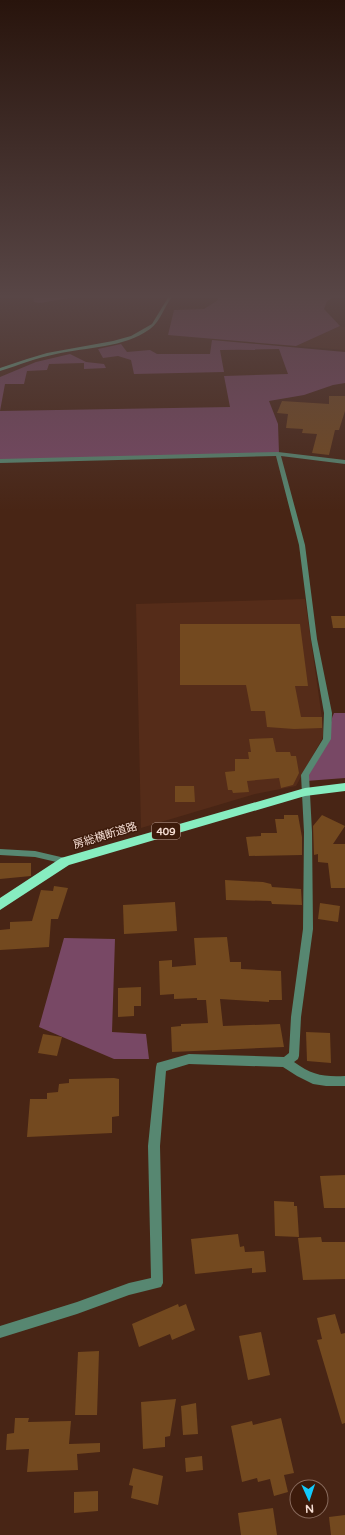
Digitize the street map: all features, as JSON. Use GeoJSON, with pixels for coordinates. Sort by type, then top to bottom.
{"type":"FeatureCollection","features":[{"type":"Feature","properties":{"kind":"highway","name":"房総横断道路"},"geometry":{"type":"LineString","coordinates":[[0,906],[65,861],[130,841],[305,792],[345,787]]}},
{"type":"Feature","properties":{"kind":"street"},"geometry":{"type":"LineString","coordinates":[[0,461],[278,454],[345,462]]}},
{"type":"Feature","properties":{"kind":"street"},"geometry":{"type":"LineString","coordinates":[[278,454],[302,545],[314,639],[328,713],[327,739],[306,775],[305,792],[308,832],[308,929],[296,1017],[294,1056],[285,1062]]}},
{"type":"Feature","properties":{"kind":"street"},"geometry":{"type":"LineString","coordinates":[[0,852],[36,854],[65,861]]}},
{"type":"Feature","properties":{"kind":"street"},"geometry":{"type":"LineString","coordinates":[[0,1332],[77,1308],[129,1289],[157,1283],[154,1146],[161,1067],[189,1059],[285,1062],[305,1076],[323,1082],[345,1081]]}},
{"type":"Feature","properties":{"kind":"shaded area"},"geometry":{"type":"Polygon","coordinates":[[[22,368],[48,368],[47,370],[27,371],[24,384],[5,384],[0,411],[0,377],[22,368]]]}},
{"type":"Feature","properties":{"kind":"shaded area"},"geometry":{"type":"Polygon","coordinates":[[[84,368],[106,368],[84,369],[84,368]]]}},
{"type":"Feature","properties":{"kind":"shaded area"},"geometry":{"type":"Polygon","coordinates":[[[133,368],[223,368],[224,372],[134,374],[133,368]]]}},
{"type":"Feature","properties":{"kind":"shaded area"},"geometry":{"type":"Polygon","coordinates":[[[286,368],[345,368],[345,383],[333,385],[304,395],[269,401],[278,424],[279,453],[0,460],[0,411],[230,407],[224,376],[288,374],[286,368]]]}},
{"type":"Feature","properties":{"kind":"shaded area"},"geometry":{"type":"Polygon","coordinates":[[[305,599],[324,732],[322,739],[296,786],[255,794],[141,828],[136,604],[305,599]]]}},
{"type":"Feature","properties":{"kind":"shaded area"},"geometry":{"type":"Polygon","coordinates":[[[334,713],[345,713],[345,778],[306,781],[311,769],[327,743],[334,713]]]}},
{"type":"Feature","properties":{"kind":"shaded area"},"geometry":{"type":"Polygon","coordinates":[[[64,938],[115,939],[112,1032],[146,1034],[149,1059],[114,1059],[39,1027],[64,938]]]}},
{"type":"Feature","properties":{"kind":"building"},"geometry":{"type":"Polygon","coordinates":[[[329,396],[345,396],[345,411],[339,430],[335,430],[329,455],[312,453],[317,434],[302,433],[303,429],[286,428],[288,414],[277,413],[282,401],[329,404],[329,396]]]}},
{"type":"Feature","properties":{"kind":"building"},"geometry":{"type":"Polygon","coordinates":[[[331,616],[345,616],[345,628],[333,628],[331,616]]]}},
{"type":"Feature","properties":{"kind":"building"},"geometry":{"type":"Polygon","coordinates":[[[180,624],[300,624],[308,686],[295,686],[301,717],[322,717],[322,728],[294,729],[267,727],[265,711],[251,711],[246,685],[180,685],[180,624]]]}},
{"type":"Feature","properties":{"kind":"building"},"geometry":{"type":"Polygon","coordinates":[[[273,738],[276,752],[290,752],[291,756],[296,756],[299,773],[293,785],[281,788],[279,778],[247,781],[249,792],[233,793],[232,790],[228,790],[225,772],[235,771],[235,759],[249,759],[248,752],[251,752],[249,739],[273,738]]]}},
{"type":"Feature","properties":{"kind":"building"},"geometry":{"type":"Polygon","coordinates":[[[175,786],[194,786],[195,802],[175,802],[175,786]]]}},
{"type":"Feature","properties":{"kind":"building"},"geometry":{"type":"Polygon","coordinates":[[[284,815],[298,815],[302,837],[302,855],[249,856],[246,837],[261,836],[261,833],[277,833],[275,819],[284,819],[284,815]]]}},
{"type":"Feature","properties":{"kind":"building"},"geometry":{"type":"Polygon","coordinates":[[[322,815],[345,826],[333,844],[345,844],[345,888],[331,888],[328,863],[318,862],[318,854],[314,855],[313,826],[322,815]]]}},
{"type":"Feature","properties":{"kind":"building"},"geometry":{"type":"Polygon","coordinates":[[[0,863],[31,863],[31,876],[0,879],[0,863]]]}},
{"type":"Feature","properties":{"kind":"building"},"geometry":{"type":"Polygon","coordinates":[[[225,880],[263,882],[271,884],[272,887],[301,889],[302,905],[272,904],[271,901],[226,900],[225,880]]]}},
{"type":"Feature","properties":{"kind":"building"},"geometry":{"type":"Polygon","coordinates":[[[54,886],[68,888],[58,919],[51,919],[49,947],[0,950],[0,930],[10,929],[10,922],[32,921],[41,890],[53,891],[54,886]]]}},
{"type":"Feature","properties":{"kind":"building"},"geometry":{"type":"Polygon","coordinates":[[[175,902],[177,931],[124,934],[123,905],[175,902]]]}},
{"type":"Feature","properties":{"kind":"building"},"geometry":{"type":"Polygon","coordinates":[[[320,903],[340,906],[338,922],[318,919],[320,903]]]}},
{"type":"Feature","properties":{"kind":"building"},"geometry":{"type":"Polygon","coordinates":[[[227,937],[230,962],[241,962],[241,969],[281,971],[282,1000],[269,1000],[269,1002],[220,999],[223,1026],[280,1024],[284,1047],[172,1052],[171,1027],[181,1026],[181,1024],[208,1023],[206,1000],[197,1000],[197,998],[174,999],[174,994],[160,995],[159,961],[172,960],[172,967],[196,965],[194,938],[227,937]]]}},
{"type":"Feature","properties":{"kind":"building"},"geometry":{"type":"Polygon","coordinates":[[[141,987],[141,1006],[134,1006],[134,1016],[118,1017],[118,988],[141,987]]]}},
{"type":"Feature","properties":{"kind":"building"},"geometry":{"type":"Polygon","coordinates":[[[306,1032],[330,1033],[331,1063],[307,1061],[306,1032]]]}},
{"type":"Feature","properties":{"kind":"building"},"geometry":{"type":"Polygon","coordinates":[[[43,1034],[62,1037],[57,1056],[38,1053],[43,1034]]]}},
{"type":"Feature","properties":{"kind":"building"},"geometry":{"type":"Polygon","coordinates":[[[69,1079],[119,1079],[119,1116],[112,1117],[112,1133],[27,1137],[30,1099],[47,1099],[47,1093],[58,1092],[59,1084],[69,1083],[69,1079]]]}},
{"type":"Feature","properties":{"kind":"building"},"geometry":{"type":"Polygon","coordinates":[[[345,1175],[345,1208],[324,1208],[320,1176],[345,1175]]]}},
{"type":"Feature","properties":{"kind":"building"},"geometry":{"type":"Polygon","coordinates":[[[274,1201],[294,1202],[294,1206],[297,1206],[299,1237],[275,1236],[274,1201]]]}},
{"type":"Feature","properties":{"kind":"building"},"geometry":{"type":"Polygon","coordinates":[[[238,1234],[240,1247],[244,1246],[245,1252],[264,1251],[266,1272],[252,1273],[252,1268],[195,1274],[191,1239],[238,1234]]]}},
{"type":"Feature","properties":{"kind":"building"},"geometry":{"type":"Polygon","coordinates":[[[321,1237],[322,1242],[345,1242],[345,1279],[303,1280],[298,1238],[321,1237]]]}},
{"type":"Feature","properties":{"kind":"building"},"geometry":{"type":"Polygon","coordinates":[[[178,1304],[179,1307],[186,1304],[195,1330],[172,1340],[170,1334],[139,1347],[132,1324],[178,1304]]]}},
{"type":"Feature","properties":{"kind":"building"},"geometry":{"type":"Polygon","coordinates":[[[335,1314],[341,1334],[345,1333],[345,1423],[342,1424],[317,1340],[322,1339],[317,1318],[335,1314]]]}},
{"type":"Feature","properties":{"kind":"building"},"geometry":{"type":"Polygon","coordinates":[[[261,1332],[270,1375],[248,1380],[239,1336],[261,1332]]]}},
{"type":"Feature","properties":{"kind":"building"},"geometry":{"type":"Polygon","coordinates":[[[99,1351],[97,1415],[75,1415],[78,1352],[99,1351]]]}},
{"type":"Feature","properties":{"kind":"building"},"geometry":{"type":"Polygon","coordinates":[[[176,1399],[170,1436],[165,1437],[165,1447],[143,1449],[141,1402],[176,1399]]]}},
{"type":"Feature","properties":{"kind":"building"},"geometry":{"type":"Polygon","coordinates":[[[196,1403],[198,1434],[183,1435],[181,1406],[196,1403]]]}},
{"type":"Feature","properties":{"kind":"building"},"geometry":{"type":"Polygon","coordinates":[[[15,1418],[29,1418],[28,1422],[71,1421],[69,1444],[100,1443],[100,1452],[77,1454],[78,1470],[27,1472],[29,1449],[6,1450],[7,1434],[14,1433],[15,1418]]]}},
{"type":"Feature","properties":{"kind":"building"},"geometry":{"type":"Polygon","coordinates":[[[281,1418],[294,1473],[284,1475],[288,1492],[274,1496],[270,1479],[258,1482],[257,1478],[242,1482],[231,1426],[252,1421],[253,1425],[281,1418]]]}},
{"type":"Feature","properties":{"kind":"building"},"geometry":{"type":"Polygon","coordinates":[[[202,1456],[203,1470],[186,1472],[185,1458],[202,1456]]]}},
{"type":"Feature","properties":{"kind":"building"},"geometry":{"type":"Polygon","coordinates":[[[133,1468],[163,1476],[158,1505],[131,1498],[133,1486],[129,1485],[133,1468]]]}},
{"type":"Feature","properties":{"kind":"building"},"geometry":{"type":"Polygon","coordinates":[[[98,1491],[98,1511],[74,1513],[74,1492],[98,1491]]]}},
{"type":"Feature","properties":{"kind":"building"},"geometry":{"type":"Polygon","coordinates":[[[273,1508],[277,1535],[241,1535],[238,1513],[273,1508]]]}},
{"type":"Feature","properties":{"kind":"building"},"geometry":{"type":"Polygon","coordinates":[[[345,1515],[345,1535],[331,1535],[329,1517],[345,1515]]]}}]}
